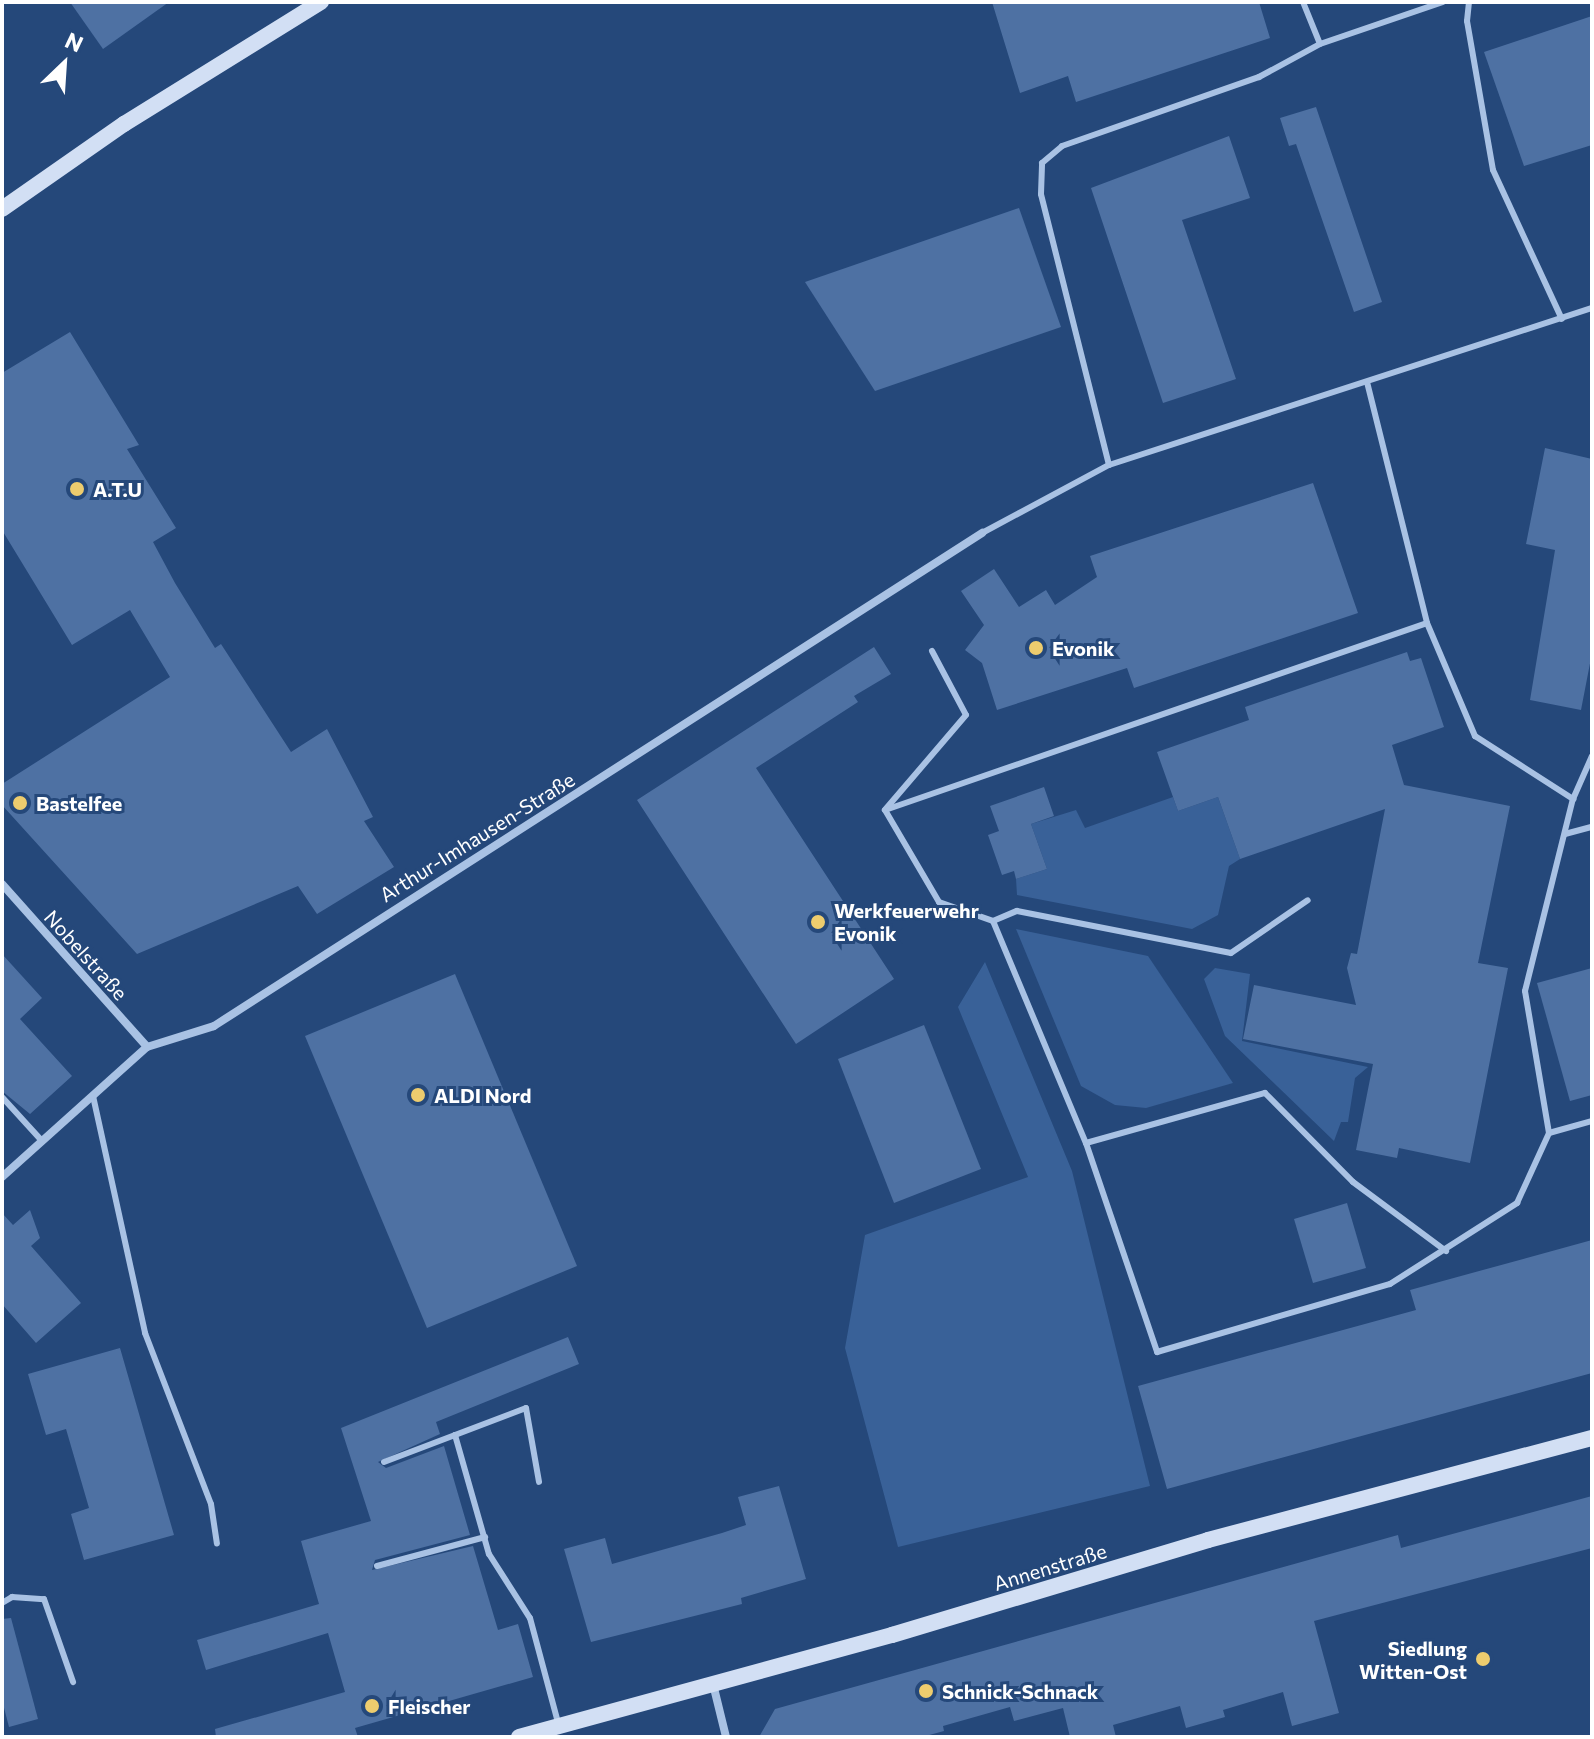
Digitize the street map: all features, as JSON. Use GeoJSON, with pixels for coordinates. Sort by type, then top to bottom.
{"type":"FeatureCollection","features":[{"type":"Feature","properties":{"kind":"street"},"geometry":{"type":"LineString","coordinates":[[2,209],[124,124],[321,2]]}},
{"type":"Feature","properties":{"kind":"street","name":"Arthur-Imhausen-Straße"},"geometry":{"type":"LineString","coordinates":[[2,1177],[147,1047],[214,1026],[982,533]]}},
{"type":"Feature","properties":{"kind":"street","name":"Nobelstraße"},"geometry":{"type":"LineString","coordinates":[[2,884],[147,1047]]}},
{"type":"Feature","properties":{"kind":"street","name":"Annenstraße"},"geometry":{"type":"LineString","coordinates":[[519,1737],[1208,1540],[1592,1438]]}},
{"type":"Feature","properties":{"kind":"street"},"geometry":{"type":"LineString","coordinates":[[713,1684],[726,1737]]}},
{"type":"Feature","properties":{"kind":"lane"},"geometry":{"type":"LineString","coordinates":[[1303,2],[1320,44]]}},
{"type":"Feature","properties":{"kind":"lane"},"geometry":{"type":"LineString","coordinates":[[1109,465],[1041,194],[1042,163],[1062,146],[1259,77],[1320,44],[1443,2]]}},
{"type":"Feature","properties":{"kind":"lane"},"geometry":{"type":"LineString","coordinates":[[1469,2],[1467,21],[1493,170],[1562,319]]}},
{"type":"Feature","properties":{"kind":"lane"},"geometry":{"type":"LineString","coordinates":[[982,533],[1109,465],[1592,308]]}},
{"type":"Feature","properties":{"kind":"lane"},"geometry":{"type":"LineString","coordinates":[[1367,382],[1427,623],[1475,736],[1573,799]]}},
{"type":"Feature","properties":{"kind":"lane"},"geometry":{"type":"LineString","coordinates":[[885,810],[1427,623]]}},
{"type":"Feature","properties":{"kind":"lane"},"geometry":{"type":"LineString","coordinates":[[885,810],[966,715],[932,651]]}},
{"type":"Feature","properties":{"kind":"lane"},"geometry":{"type":"LineString","coordinates":[[993,921],[1086,1143],[1157,1352],[1390,1284],[1517,1203],[1549,1133],[1525,991],[1573,799],[1592,756]]}},
{"type":"Feature","properties":{"kind":"lane"},"geometry":{"type":"LineString","coordinates":[[885,810],[939,902],[993,921],[1017,911],[1231,953],[1308,900]]}},
{"type":"Feature","properties":{"kind":"lane"},"geometry":{"type":"LineString","coordinates":[[1565,834],[1592,827]]}},
{"type":"Feature","properties":{"kind":"lane"},"geometry":{"type":"LineString","coordinates":[[1086,1143],[1265,1093],[1353,1182],[1446,1251]]}},
{"type":"Feature","properties":{"kind":"lane"},"geometry":{"type":"LineString","coordinates":[[93,1096],[145,1333],[211,1504],[217,1544]]}},
{"type":"Feature","properties":{"kind":"lane"},"geometry":{"type":"LineString","coordinates":[[2,1097],[42,1141]]}},
{"type":"Feature","properties":{"kind":"lane"},"geometry":{"type":"LineString","coordinates":[[1549,1133],[1592,1121]]}},
{"type":"Feature","properties":{"kind":"lane"},"geometry":{"type":"LineString","coordinates":[[384,1462],[526,1408],[539,1482]]}},
{"type":"Feature","properties":{"kind":"lane"},"geometry":{"type":"LineString","coordinates":[[455,1435],[489,1554],[530,1618],[559,1726]]}},
{"type":"Feature","properties":{"kind":"lane"},"geometry":{"type":"LineString","coordinates":[[377,1566],[485,1537]]}},
{"type":"Feature","properties":{"kind":"lane"},"geometry":{"type":"LineString","coordinates":[[2,1603],[12,1597],[44,1599],[73,1682]]}},
{"type":"Feature","properties":{"kind":"shaded area"},"geometry":{"type":"Polygon","coordinates":[[[1173,797],[1178,811],[1218,797],[1240,859],[1229,866],[1218,915],[1192,929],[1017,895],[1016,879],[1047,869],[1031,824],[1076,810],[1085,828],[1173,797]]]}},
{"type":"Feature","properties":{"kind":"shaded area"},"geometry":{"type":"Polygon","coordinates":[[[1016,929],[1148,956],[1233,1083],[1146,1108],[1115,1105],[1081,1086],[1016,929]]]}},
{"type":"Feature","properties":{"kind":"shaded area"},"geometry":{"type":"Polygon","coordinates":[[[985,962],[1072,1171],[1150,1486],[898,1547],[845,1348],[865,1235],[1028,1177],[958,1007],[985,962]]]}},
{"type":"Feature","properties":{"kind":"shaded area"},"geometry":{"type":"Polygon","coordinates":[[[1215,968],[1250,974],[1242,1041],[1368,1067],[1355,1078],[1348,1122],[1341,1122],[1334,1141],[1225,1036],[1204,979],[1215,968]]]}},
{"type":"Feature","properties":{"kind":"building"},"geometry":{"type":"Polygon","coordinates":[[[70,2],[169,2],[103,49],[70,2]]]}},
{"type":"Feature","properties":{"kind":"building"},"geometry":{"type":"Polygon","coordinates":[[[992,2],[1259,2],[1270,38],[1076,102],[1068,76],[1020,93],[992,2]]]}},
{"type":"Feature","properties":{"kind":"building"},"geometry":{"type":"Polygon","coordinates":[[[1592,16],[1592,145],[1524,166],[1484,52],[1592,16]]]}},
{"type":"Feature","properties":{"kind":"building"},"geometry":{"type":"Polygon","coordinates":[[[1316,107],[1382,302],[1354,312],[1296,144],[1289,146],[1280,118],[1316,107]]]}},
{"type":"Feature","properties":{"kind":"building"},"geometry":{"type":"Polygon","coordinates":[[[1229,136],[1250,198],[1182,220],[1236,379],[1163,403],[1091,188],[1229,136]]]}},
{"type":"Feature","properties":{"kind":"building"},"geometry":{"type":"Polygon","coordinates":[[[1019,208],[1061,327],[875,391],[805,282],[1019,208]]]}},
{"type":"Feature","properties":{"kind":"building"},"geometry":{"type":"Polygon","coordinates":[[[70,332],[139,445],[127,449],[176,528],[153,542],[215,648],[221,644],[291,752],[327,729],[373,817],[364,821],[394,867],[317,914],[298,886],[137,954],[2,805],[2,784],[170,677],[130,610],[72,645],[2,530],[2,373],[70,332]]]}},
{"type":"Feature","properties":{"kind":"building"},"geometry":{"type":"Polygon","coordinates":[[[1545,448],[1592,459],[1592,653],[1581,710],[1530,700],[1555,550],[1526,544],[1545,448]]]}},
{"type":"Feature","properties":{"kind":"building"},"geometry":{"type":"Polygon","coordinates":[[[1313,483],[1358,613],[1134,688],[1127,668],[997,710],[982,663],[965,650],[984,625],[961,591],[994,569],[1019,607],[1046,590],[1055,605],[1097,577],[1090,556],[1313,483]]]}},
{"type":"Feature","properties":{"kind":"building"},"geometry":{"type":"Polygon","coordinates":[[[874,647],[891,674],[854,696],[858,702],[756,768],[894,979],[796,1044],[637,800],[874,647]]]}},
{"type":"Feature","properties":{"kind":"building"},"geometry":{"type":"Polygon","coordinates":[[[1407,652],[1410,661],[1421,658],[1444,727],[1392,745],[1404,785],[1510,806],[1478,963],[1508,968],[1470,1163],[1399,1148],[1397,1158],[1356,1150],[1373,1064],[1243,1039],[1254,985],[1356,1005],[1347,968],[1351,953],[1357,954],[1385,809],[1240,859],[1218,797],[1178,811],[1157,752],[1249,720],[1245,707],[1407,652]]]}},
{"type":"Feature","properties":{"kind":"building"},"geometry":{"type":"Polygon","coordinates":[[[1044,787],[1054,816],[1031,824],[1047,869],[1016,879],[1014,871],[1002,875],[988,835],[999,831],[990,806],[1044,787]]]}},
{"type":"Feature","properties":{"kind":"building"},"geometry":{"type":"Polygon","coordinates":[[[2,954],[42,998],[20,1019],[72,1076],[30,1114],[2,1091],[2,954]]]}},
{"type":"Feature","properties":{"kind":"building"},"geometry":{"type":"Polygon","coordinates":[[[1592,968],[1592,1095],[1570,1101],[1537,983],[1592,968]]]}},
{"type":"Feature","properties":{"kind":"building","name":"ALDI Nord"},"geometry":{"type":"Polygon","coordinates":[[[455,974],[577,1266],[427,1328],[305,1036],[455,974]]]}},
{"type":"Feature","properties":{"kind":"building"},"geometry":{"type":"Polygon","coordinates":[[[924,1025],[981,1169],[894,1203],[838,1059],[924,1025]]]}},
{"type":"Feature","properties":{"kind":"building"},"geometry":{"type":"Polygon","coordinates":[[[1347,1203],[1366,1268],[1313,1283],[1294,1219],[1347,1203]]]}},
{"type":"Feature","properties":{"kind":"building"},"geometry":{"type":"Polygon","coordinates":[[[30,1210],[40,1238],[31,1246],[81,1303],[36,1343],[2,1304],[2,1213],[13,1225],[30,1210]]]}},
{"type":"Feature","properties":{"kind":"building"},"geometry":{"type":"Polygon","coordinates":[[[1592,1240],[1592,1373],[1167,1489],[1138,1386],[1416,1310],[1410,1290],[1592,1240]]]}},
{"type":"Feature","properties":{"kind":"building"},"geometry":{"type":"Polygon","coordinates":[[[568,1337],[579,1364],[436,1422],[440,1434],[378,1462],[386,1468],[444,1446],[470,1535],[375,1560],[372,1570],[473,1546],[498,1630],[518,1624],[533,1677],[355,1728],[358,1737],[216,1737],[215,1729],[345,1692],[328,1633],[206,1670],[197,1640],[319,1604],[301,1541],[371,1521],[341,1428],[568,1337]]]}},
{"type":"Feature","properties":{"kind":"building"},"geometry":{"type":"Polygon","coordinates":[[[120,1348],[174,1535],[84,1560],[71,1514],[89,1508],[66,1429],[46,1435],[28,1374],[120,1348]]]}},
{"type":"Feature","properties":{"kind":"building"},"geometry":{"type":"Polygon","coordinates":[[[779,1486],[806,1579],[741,1598],[742,1604],[591,1642],[564,1549],[605,1538],[612,1564],[722,1533],[746,1525],[738,1497],[779,1486]]]}},
{"type":"Feature","properties":{"kind":"building"},"geometry":{"type":"Polygon","coordinates":[[[1592,1496],[1592,1548],[1314,1621],[1339,1713],[1292,1726],[1283,1692],[1223,1710],[1225,1717],[1186,1728],[1180,1706],[1113,1725],[1116,1737],[1070,1737],[1063,1708],[1014,1721],[1010,1707],[943,1726],[944,1731],[922,1737],[759,1737],[775,1709],[1398,1535],[1401,1548],[1592,1496]]]}},
{"type":"Feature","properties":{"kind":"building"},"geometry":{"type":"Polygon","coordinates":[[[11,1618],[38,1719],[9,1727],[2,1700],[2,1619],[11,1618]]]}},
{"type":"Feature","properties":{"kind":"place","name":"A.T.U"},"geometry":{"type":"Point","coordinates":[77,489]}},
{"type":"Feature","properties":{"kind":"place","name":"Evonik"},"geometry":{"type":"Point","coordinates":[1036,648]}},
{"type":"Feature","properties":{"kind":"place","name":"Bastelfee"},"geometry":{"type":"Point","coordinates":[20,803]}},
{"type":"Feature","properties":{"kind":"place","name":"Werkfeuerwehr Evonik"},"geometry":{"type":"Point","coordinates":[818,922]}},
{"type":"Feature","properties":{"kind":"place","name":"ALDI Nord"},"geometry":{"type":"Point","coordinates":[418,1095]}},
{"type":"Feature","properties":{"kind":"place","name":"Siedlung Witten-Ost"},"geometry":{"type":"Point","coordinates":[1483,1659]}},
{"type":"Feature","properties":{"kind":"place","name":"Schnick-Schnack"},"geometry":{"type":"Point","coordinates":[926,1691]}},
{"type":"Feature","properties":{"kind":"place","name":"Fleischer"},"geometry":{"type":"Point","coordinates":[372,1706]}}]}
